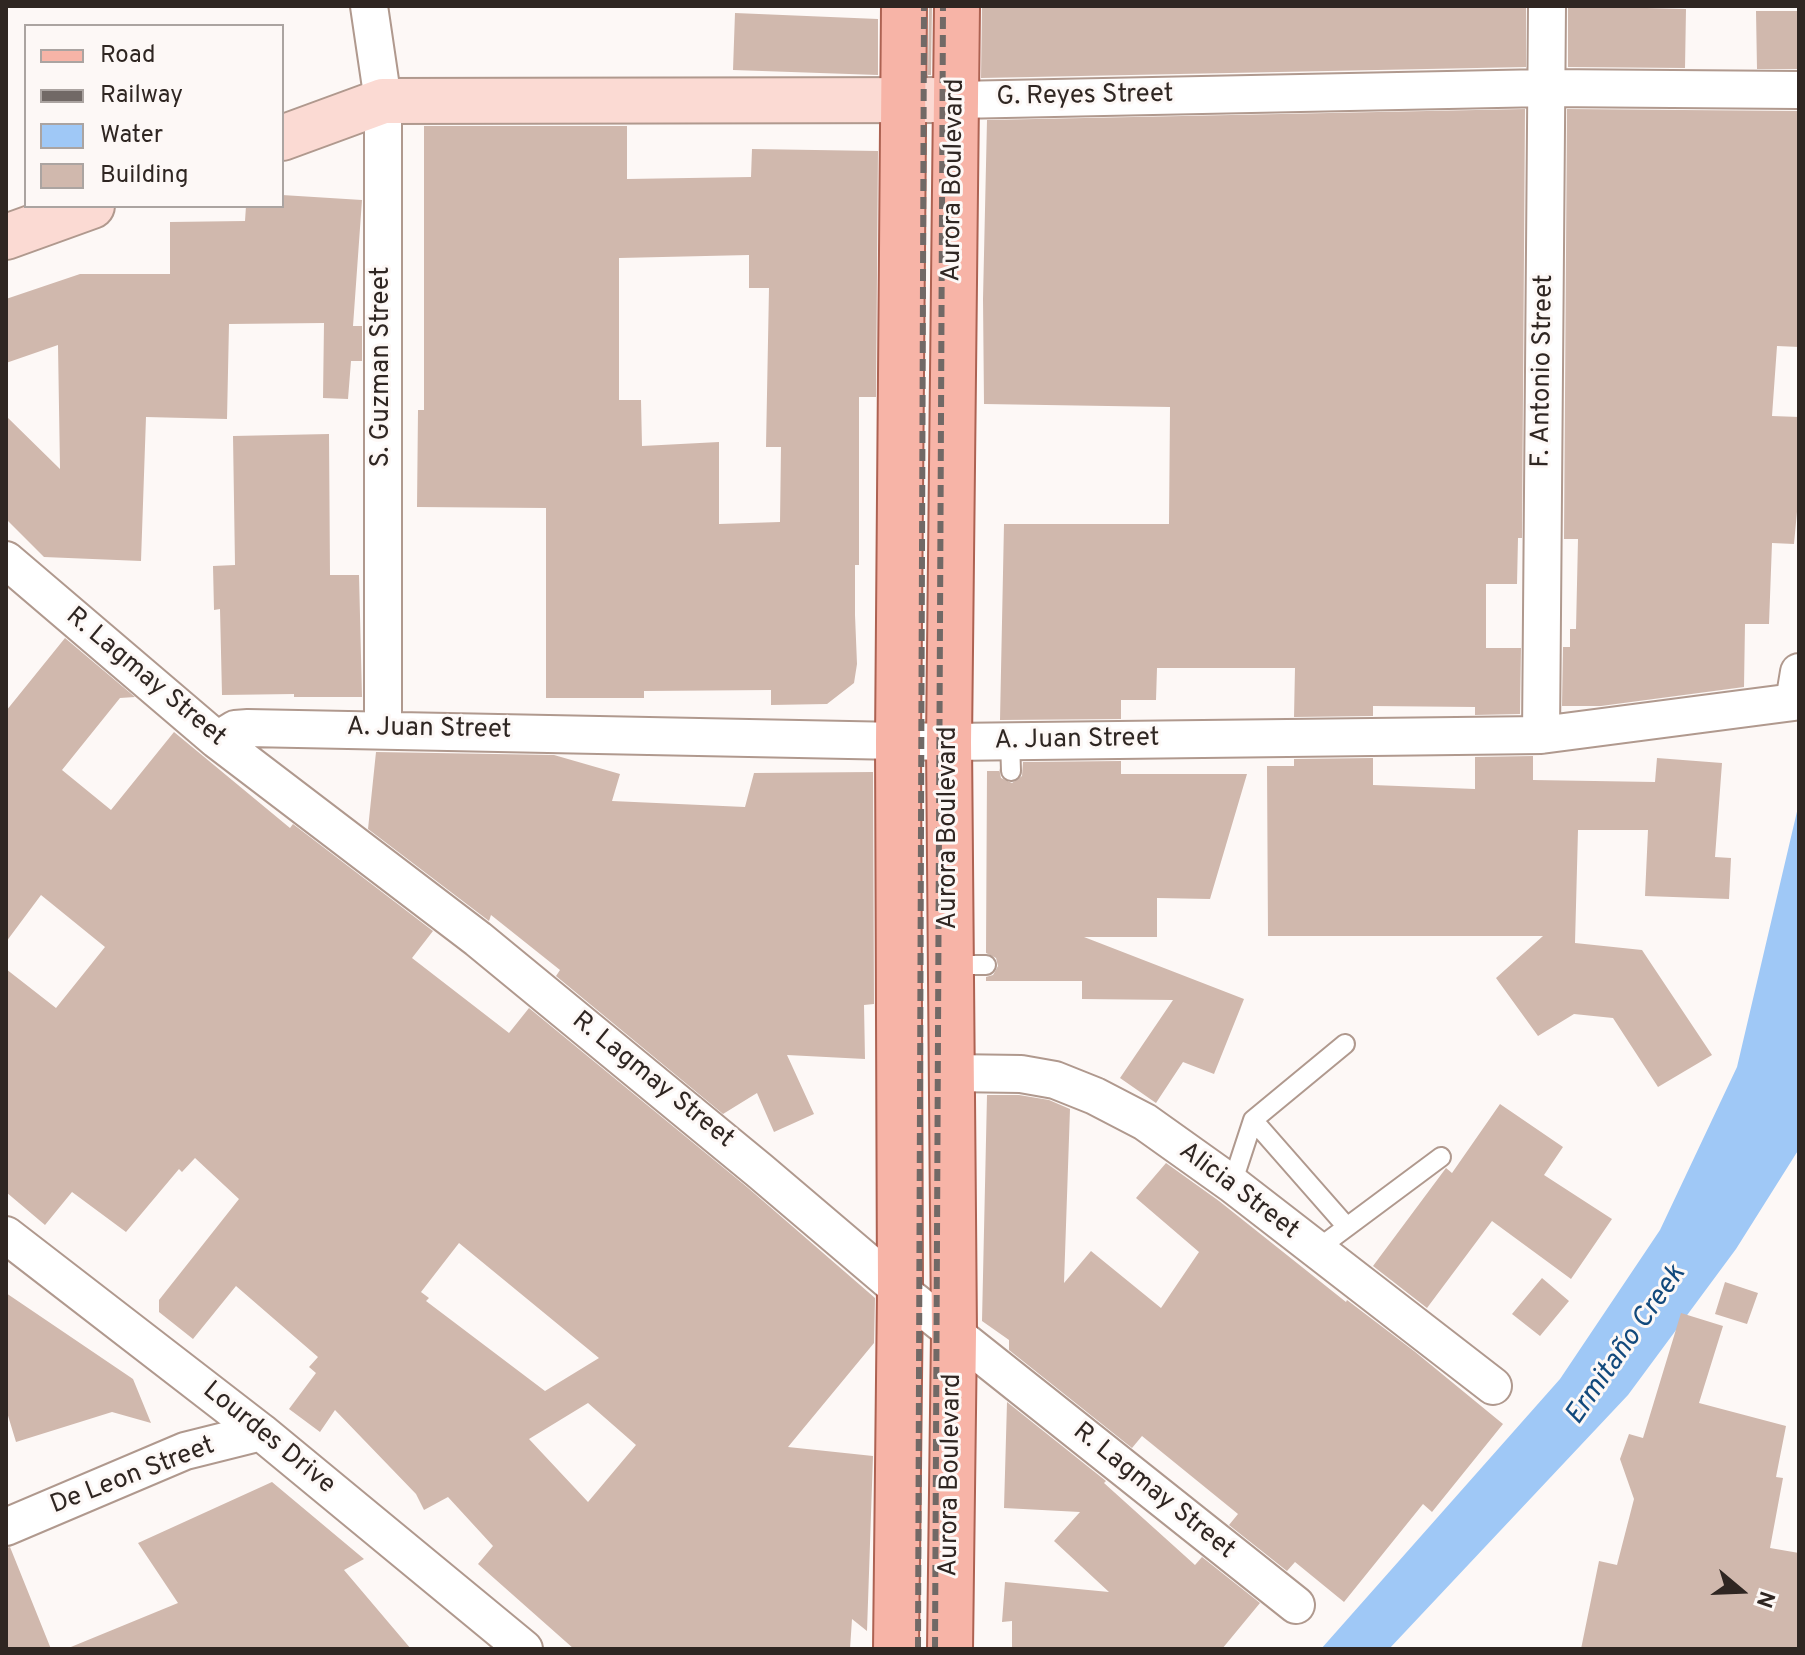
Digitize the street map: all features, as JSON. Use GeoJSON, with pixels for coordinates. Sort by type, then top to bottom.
{"type":"FeatureCollection","features":[{"type":"Feature","properties":{"kind":"main road","name":"Aurora Boulevard"},"geometry":{"type":"LineString","coordinates":[[950,1649],[954,1333],[951,1073],[968,965],[949,742],[957,6]]}},
{"type":"Feature","properties":{"kind":"main road","name":"Aurora Boulevard"},"geometry":{"type":"LineString","coordinates":[[896,1649],[903,99],[898,7]]}},
{"type":"Feature","properties":{"kind":"street","name":"S. Guzman Street"},"geometry":{"type":"LineString","coordinates":[[369,6],[383,101],[383,729]]}},
{"type":"Feature","properties":{"kind":"street","name":"F. Antonio Street"},"geometry":{"type":"LineString","coordinates":[[1541,735],[1547,6]]}},
{"type":"Feature","properties":{"kind":"street","name":"G. Reyes Street"},"geometry":{"type":"LineString","coordinates":[[284,137],[383,101],[956,100],[1546,88],[1799,90]]}},
{"type":"Feature","properties":{"kind":"street"},"geometry":{"type":"LineString","coordinates":[[6,237],[86,208]]}},
{"type":"Feature","properties":{"kind":"street","name":"R. Lagmay Street"},"geometry":{"type":"LineString","coordinates":[[6,560],[217,740],[478,939],[900,1290],[1296,1605]]}},
{"type":"Feature","properties":{"kind":"street","name":"A. Juan Street"},"geometry":{"type":"LineString","coordinates":[[217,740],[235,729],[248,728],[383,729],[949,742],[1011,756],[1541,735],[1796,687]]}},
{"type":"Feature","properties":{"kind":"street","name":"Alicia Street"},"geometry":{"type":"LineString","coordinates":[[951,1073],[1021,1074],[1055,1080],[1095,1096],[1145,1122],[1232,1184],[1493,1386]]}},
{"type":"Feature","properties":{"kind":"street","name":"Lourdes Drive"},"geometry":{"type":"LineString","coordinates":[[6,1235],[261,1432],[524,1649]]}},
{"type":"Feature","properties":{"kind":"street","name":"De Leon Street"},"geometry":{"type":"LineString","coordinates":[[6,1527],[185,1451],[261,1432]]}},
{"type":"Feature","properties":{"kind":"lane"},"geometry":{"type":"LineString","coordinates":[[1232,1184],[1253,1120],[1345,1044]]}},
{"type":"Feature","properties":{"kind":"lane"},"geometry":{"type":"LineString","coordinates":[[1253,1120],[1347,1227]]}},
{"type":"Feature","properties":{"kind":"lane"},"geometry":{"type":"LineString","coordinates":[[1316,1250],[1441,1157]]}},
{"type":"Feature","properties":{"kind":"water","name":"Ermitaño Creek"},"geometry":{"type":"Polygon","coordinates":[[[1799,803],[1799,1149],[1736,1249],[1628,1395],[1389,1649],[1321,1649],[1560,1379],[1660,1230],[1737,1067],[1799,803]]]}},
{"type":"Feature","properties":{"kind":"building"},"geometry":{"type":"Polygon","coordinates":[[[929,6],[932,6],[931,75],[928,75],[929,6]]]}},
{"type":"Feature","properties":{"kind":"building"},"geometry":{"type":"Polygon","coordinates":[[[982,6],[1526,6],[1526,67],[981,78],[982,6]]]}},
{"type":"Feature","properties":{"kind":"building"},"geometry":{"type":"Polygon","coordinates":[[[1568,6],[1686,9],[1685,68],[1568,67],[1568,6]]]}},
{"type":"Feature","properties":{"kind":"building"},"geometry":{"type":"Polygon","coordinates":[[[1756,11],[1799,11],[1799,69],[1757,69],[1756,11]]]}},
{"type":"Feature","properties":{"kind":"building"},"geometry":{"type":"Polygon","coordinates":[[[735,13],[878,19],[878,75],[733,70],[735,13]]]}},
{"type":"Feature","properties":{"kind":"building"},"geometry":{"type":"Polygon","coordinates":[[[1525,109],[1522,538],[1518,538],[1517,584],[1486,584],[1486,648],[1521,648],[1520,714],[1475,715],[1475,707],[1373,706],[1373,716],[1294,717],[1295,668],[1157,668],[1156,700],[1121,700],[1121,719],[1000,720],[1004,524],[1169,524],[1170,407],[984,404],[987,120],[1525,109]]]}},
{"type":"Feature","properties":{"kind":"building"},"geometry":{"type":"Polygon","coordinates":[[[1567,109],[1799,111],[1799,347],[1777,346],[1772,416],[1799,417],[1799,490],[1794,544],[1772,543],[1769,624],[1745,624],[1744,687],[1601,706],[1562,706],[1563,647],[1570,647],[1570,629],[1576,629],[1578,539],[1564,539],[1567,109]]]}},
{"type":"Feature","properties":{"kind":"building"},"geometry":{"type":"Polygon","coordinates":[[[424,126],[627,126],[627,179],[751,177],[752,149],[878,151],[876,397],[859,397],[859,565],[855,565],[857,664],[854,683],[827,704],[771,705],[771,690],[644,691],[644,698],[546,698],[546,508],[417,507],[418,410],[424,410],[424,126]],[[749,255],[619,258],[619,400],[641,400],[642,446],[719,442],[719,524],[780,522],[781,447],[766,447],[769,288],[749,288],[749,255]]]}},
{"type":"Feature","properties":{"kind":"building"},"geometry":{"type":"Polygon","coordinates":[[[284,195],[362,200],[353,326],[362,326],[362,361],[351,361],[348,399],[323,398],[324,323],[229,324],[227,419],[146,417],[141,561],[44,557],[6,519],[6,416],[60,469],[58,345],[6,363],[6,299],[80,274],[170,274],[170,222],[245,221],[246,208],[284,208],[284,195]]]}},
{"type":"Feature","properties":{"kind":"building"},"geometry":{"type":"Polygon","coordinates":[[[329,434],[330,575],[359,575],[362,697],[222,695],[220,609],[214,610],[213,566],[235,565],[233,436],[329,434]]]}},
{"type":"Feature","properties":{"kind":"building"},"geometry":{"type":"Polygon","coordinates":[[[65,638],[135,697],[120,698],[62,770],[111,810],[174,732],[290,828],[293,824],[433,931],[412,958],[509,1033],[529,1008],[747,1187],[875,1298],[874,1343],[788,1447],[873,1456],[867,1631],[852,1619],[850,1649],[574,1649],[478,1564],[493,1546],[448,1497],[424,1510],[416,1494],[335,1410],[320,1432],[289,1409],[316,1373],[309,1367],[318,1357],[236,1286],[193,1339],[159,1312],[159,1300],[239,1199],[195,1158],[182,1172],[179,1169],[126,1232],[72,1192],[45,1225],[6,1192],[6,969],[56,1008],[105,947],[41,895],[6,942],[6,711],[65,638]],[[459,1243],[421,1292],[429,1298],[426,1301],[545,1391],[599,1358],[459,1243]],[[588,1403],[529,1439],[588,1502],[636,1445],[588,1403]]]}},
{"type":"Feature","properties":{"kind":"building"},"geometry":{"type":"Polygon","coordinates":[[[376,752],[554,755],[620,774],[612,801],[745,807],[754,773],[873,772],[874,1004],[864,1005],[865,1059],[787,1055],[814,1114],[774,1132],[757,1093],[723,1114],[556,976],[560,970],[491,915],[489,921],[368,829],[376,752]]]}},
{"type":"Feature","properties":{"kind":"building"},"geometry":{"type":"Polygon","coordinates":[[[1533,756],[1533,780],[1655,782],[1657,758],[1722,763],[1715,857],[1731,858],[1729,899],[1645,896],[1648,830],[1578,830],[1575,943],[1642,950],[1712,1055],[1658,1087],[1613,1018],[1574,1014],[1538,1036],[1496,978],[1543,936],[1268,936],[1267,766],[1294,766],[1294,759],[1373,758],[1373,785],[1475,789],[1475,757],[1533,756]]]}},
{"type":"Feature","properties":{"kind":"building"},"geometry":{"type":"Polygon","coordinates":[[[1121,761],[1121,774],[1247,774],[1210,899],[1157,898],[1157,937],[1084,937],[1244,999],[1214,1074],[1183,1062],[1156,1103],[1120,1078],[1173,1000],[1082,999],[1082,981],[986,981],[986,977],[993,975],[998,966],[996,958],[986,953],[987,771],[999,771],[999,768],[1001,778],[1012,783],[1022,776],[1023,762],[1121,761]]]}},
{"type":"Feature","properties":{"kind":"building"},"geometry":{"type":"Polygon","coordinates":[[[987,1095],[1019,1095],[1049,1100],[1070,1109],[1064,1283],[1091,1251],[1161,1308],[1199,1252],[1136,1198],[1166,1163],[1414,1351],[1503,1424],[1432,1512],[1423,1504],[1344,1602],[1295,1562],[1287,1571],[1229,1525],[1238,1514],[1142,1436],[1132,1448],[1009,1350],[1009,1340],[982,1321],[987,1095]]]}},
{"type":"Feature","properties":{"kind":"building"},"geometry":{"type":"Polygon","coordinates":[[[1500,1104],[1563,1147],[1544,1175],[1612,1219],[1571,1279],[1492,1221],[1427,1308],[1373,1266],[1446,1168],[1452,1173],[1500,1104]]]}},
{"type":"Feature","properties":{"kind":"building"},"geometry":{"type":"Polygon","coordinates":[[[1542,1278],[1569,1301],[1540,1336],[1512,1314],[1542,1278]]]}},
{"type":"Feature","properties":{"kind":"building"},"geometry":{"type":"Polygon","coordinates":[[[1725,1282],[1758,1293],[1747,1324],[1715,1314],[1725,1282]]]}},
{"type":"Feature","properties":{"kind":"building"},"geometry":{"type":"Polygon","coordinates":[[[6,1293],[133,1379],[151,1423],[112,1412],[16,1442],[6,1409],[6,1293]]]}},
{"type":"Feature","properties":{"kind":"building"},"geometry":{"type":"Polygon","coordinates":[[[1681,1313],[1723,1326],[1699,1403],[1786,1426],[1776,1477],[1783,1478],[1770,1548],[1799,1553],[1799,1649],[1581,1649],[1599,1561],[1617,1565],[1634,1499],[1620,1459],[1629,1434],[1643,1438],[1681,1313]]]}},
{"type":"Feature","properties":{"kind":"building"},"geometry":{"type":"Polygon","coordinates":[[[1007,1402],[1106,1481],[1104,1483],[1195,1565],[1202,1557],[1260,1603],[1222,1649],[1012,1649],[1012,1621],[1002,1622],[1005,1582],[1109,1592],[1054,1541],[1080,1512],[1004,1508],[1007,1402]]]}},
{"type":"Feature","properties":{"kind":"building"},"geometry":{"type":"Polygon","coordinates":[[[272,1482],[364,1559],[344,1570],[411,1649],[66,1649],[178,1603],[138,1543],[272,1482]]]}},
{"type":"Feature","properties":{"kind":"building"},"geometry":{"type":"Polygon","coordinates":[[[10,1547],[51,1649],[6,1649],[6,1548],[10,1547]]]}},
{"type":"Feature","properties":{"kind":"railway"},"geometry":{"type":"LineString","coordinates":[[918,1649],[924,6]]}},
{"type":"Feature","properties":{"kind":"railway"},"geometry":{"type":"LineString","coordinates":[[935,1649],[943,6]]}}]}
